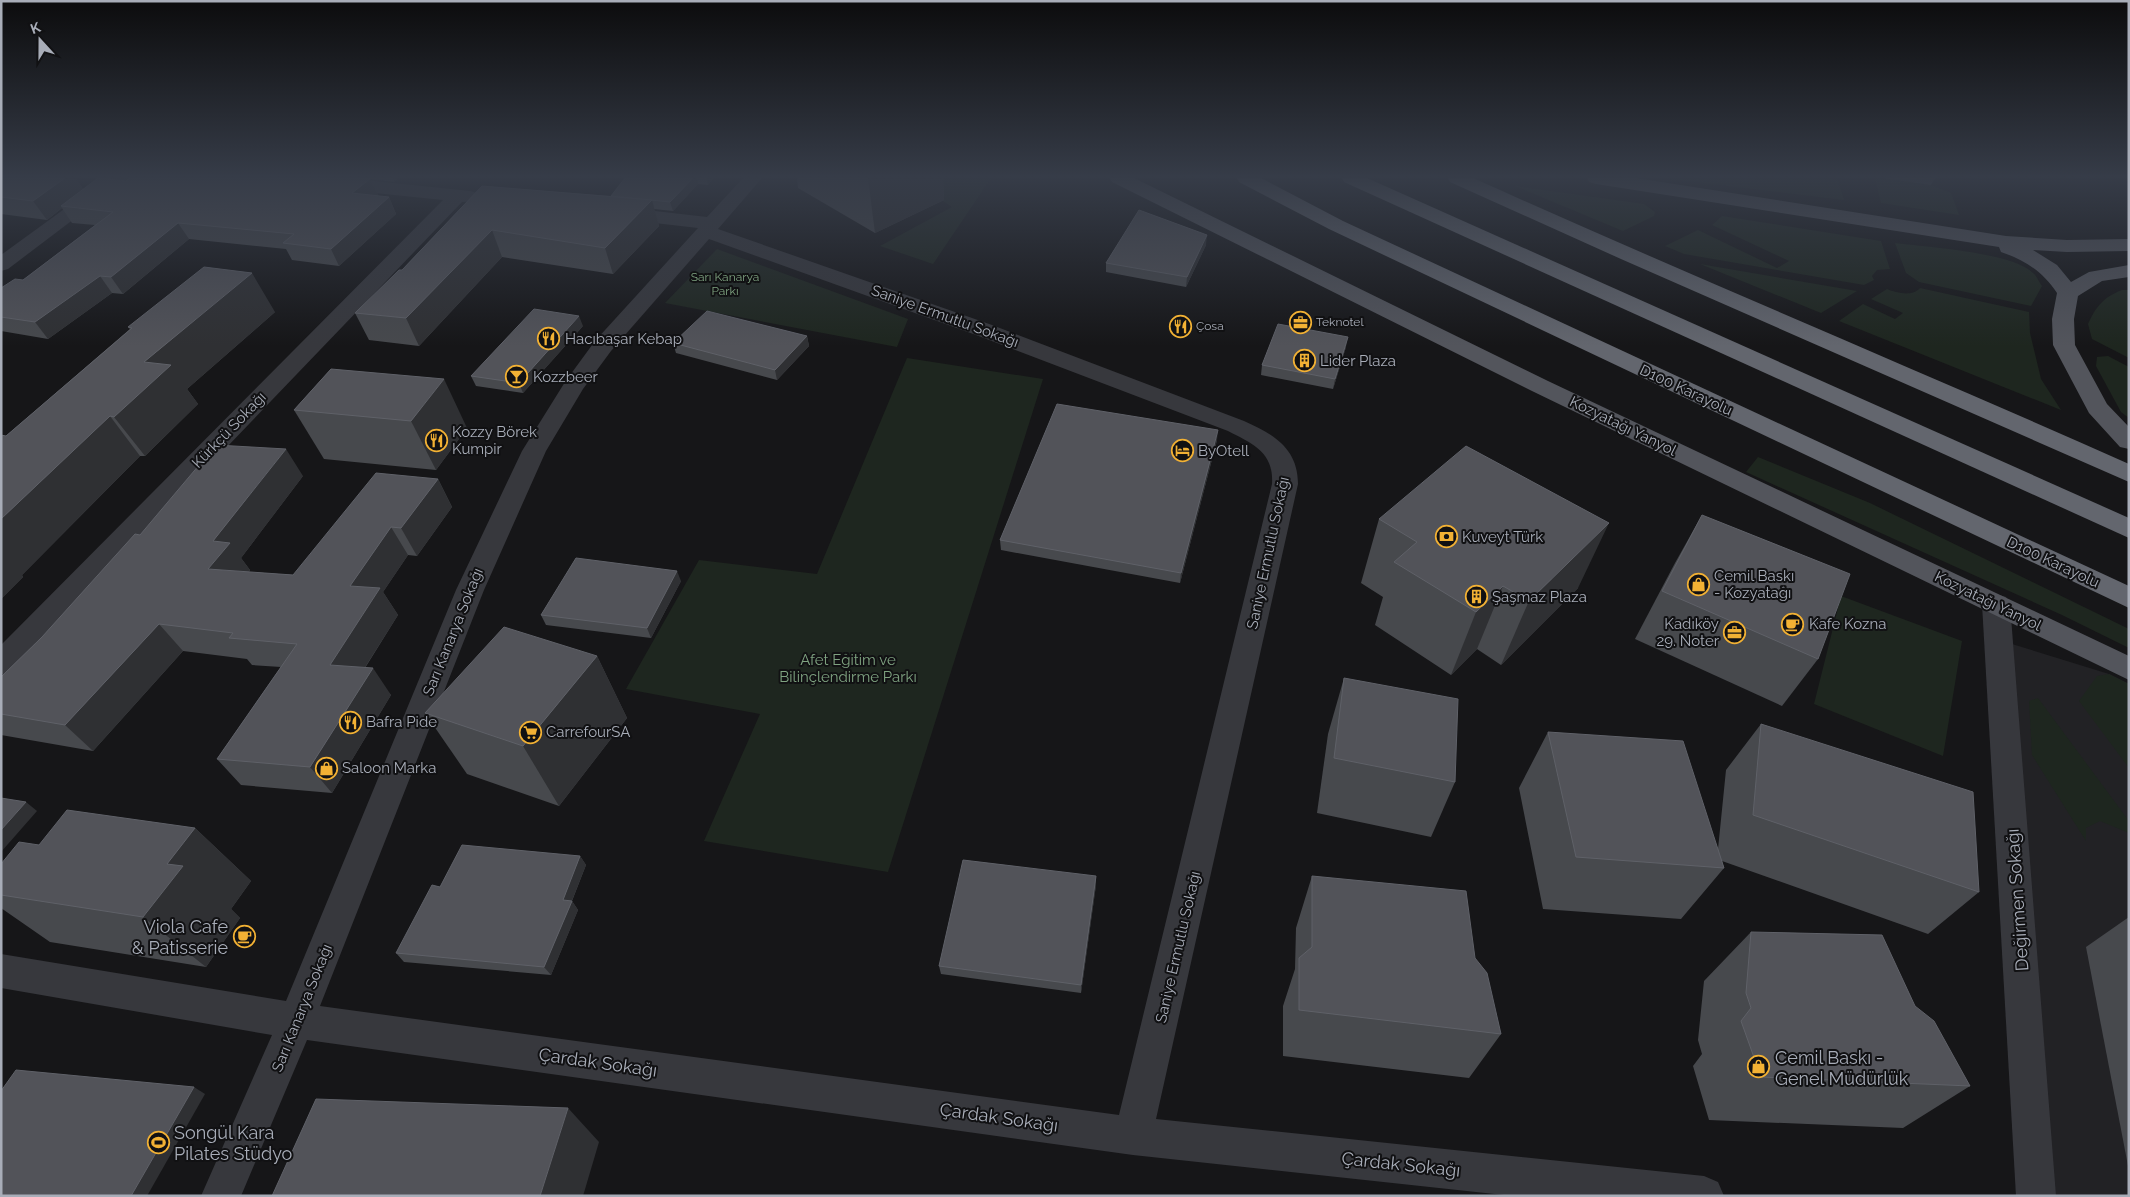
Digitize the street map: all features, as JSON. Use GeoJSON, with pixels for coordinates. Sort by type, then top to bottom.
{"type":"FeatureCollection","features":[{"type":"Feature","properties":{"kind":"highway","name":"D100 Karayolu"},"geometry":{"type":"LineString","coordinates":[[1355,234],[2129,598]]}},
{"type":"Feature","properties":{"kind":"highway"},"geometry":{"type":"LineString","coordinates":[[1475,234],[2129,529]]}},
{"type":"Feature","properties":{"kind":"highway"},"geometry":{"type":"LineString","coordinates":[[1581,234],[1981,407],[2129,474]]}},
{"type":"Feature","properties":{"kind":"main road","name":"Kozyatağı Yanyol"},"geometry":{"type":"LineString","coordinates":[[1231,234],[1540,386],[2129,669]]}},
{"type":"Feature","properties":{"kind":"main road"},"geometry":{"type":"LineString","coordinates":[[1955,234],[2057,246],[2097,248],[2129,246]]}},
{"type":"Feature","properties":{"kind":"main road"},"geometry":{"type":"LineString","coordinates":[[1962,235],[2025,253],[2054,272],[2068,293],[2063,319],[2064,345],[2097,408],[2129,441]]}},
{"type":"Feature","properties":{"kind":"main road"},"geometry":{"type":"LineString","coordinates":[[2068,293],[2096,276],[2129,271]]}},
{"type":"Feature","properties":{"kind":"street"},"geometry":{"type":"LineString","coordinates":[[1,265],[43,234]]}},
{"type":"Feature","properties":{"kind":"street","name":"Kürkçü Sokağı"},"geometry":{"type":"LineString","coordinates":[[1,664],[420,234]]}},
{"type":"Feature","properties":{"kind":"street","name":"Sarı Kanarya Sokağı"},"geometry":{"type":"LineString","coordinates":[[221,1196],[296,1021],[470,590],[534,451],[573,387],[594,358],[703,234]]}},
{"type":"Feature","properties":{"kind":"street","name":"Saniye Ermutlu Sokağı"},"geometry":{"type":"LineString","coordinates":[[727,234],[1236,426],[1264,441],[1277,452],[1284,464],[1286,477],[1283,493],[1134,1136]]}},
{"type":"Feature","properties":{"kind":"street","name":"Değirmen Sokağı"},"geometry":{"type":"LineString","coordinates":[[1996,604],[2036,1196]]}},
{"type":"Feature","properties":{"kind":"street","name":"Çardak Sokağı"},"geometry":{"type":"LineString","coordinates":[[1,971],[296,1021],[1134,1136],[1704,1196]]}},
{"type":"Feature","properties":{"kind":"shaded area"},"geometry":{"type":"Polygon","coordinates":[[[1999,640],[2109,674],[2129,684],[2129,1196],[2047,1196],[1999,640]]]}},
{"type":"Feature","properties":{"kind":"green space"},"geometry":{"type":"Polygon","coordinates":[[[902,234],[953,234],[933,264],[880,246],[902,234]]]}},
{"type":"Feature","properties":{"kind":"green space"},"geometry":{"type":"Polygon","coordinates":[[[1690,234],[1706,234],[1777,268],[1789,261],[1731,234],[1836,234],[1881,241],[1890,269],[1877,270],[1872,276],[1874,280],[1864,285],[1684,254],[1665,246],[1690,234]]]}},
{"type":"Feature","properties":{"kind":"green space"},"geometry":{"type":"Polygon","coordinates":[[[1895,243],[1988,255],[2007,260],[2033,273],[2042,286],[2031,306],[1919,282],[1906,273],[1895,243]]]}},
{"type":"Feature","properties":{"kind":"green space","name":"Sarı Kanarya Parkı"},"geometry":{"type":"Polygon","coordinates":[[[717,249],[908,319],[897,347],[665,303],[717,249]]]}},
{"type":"Feature","properties":{"kind":"green space"},"geometry":{"type":"Polygon","coordinates":[[[1700,264],[1857,291],[1821,313],[1700,264]]]}},
{"type":"Feature","properties":{"kind":"green space"},"geometry":{"type":"Polygon","coordinates":[[[1920,288],[2029,312],[2030,333],[2041,379],[2061,410],[1839,321],[1863,304],[1895,319],[1903,313],[1871,299],[1887,289],[1900,293],[1913,293],[1920,288]]]}},
{"type":"Feature","properties":{"kind":"green space"},"geometry":{"type":"Polygon","coordinates":[[[2122,290],[2129,290],[2129,358],[2092,339],[2088,324],[2101,303],[2122,290]]]}},
{"type":"Feature","properties":{"kind":"green space"},"geometry":{"type":"Polygon","coordinates":[[[2108,356],[2129,367],[2129,418],[2121,412],[2096,366],[2097,357],[2108,356]]]}},
{"type":"Feature","properties":{"kind":"green space","name":"Afet Eğitim ve Bilinçlendirme Parkı"},"geometry":{"type":"Polygon","coordinates":[[[907,358],[1043,379],[888,872],[704,841],[760,714],[626,689],[699,560],[817,574],[907,358]]]}},
{"type":"Feature","properties":{"kind":"green space"},"geometry":{"type":"Polygon","coordinates":[[[1758,457],[1870,503],[2129,629],[2129,648],[2062,615],[1746,472],[1758,457]]]}},
{"type":"Feature","properties":{"kind":"green space"},"geometry":{"type":"Polygon","coordinates":[[[1841,596],[1962,641],[1943,756],[1814,704],[1841,596]]]}},
{"type":"Feature","properties":{"kind":"green space"},"geometry":{"type":"Polygon","coordinates":[[[2109,674],[2129,684],[2129,768],[2079,701],[2097,676],[2109,674]]]}},
{"type":"Feature","properties":{"kind":"green space"},"geometry":{"type":"Polygon","coordinates":[[[2038,698],[2129,821],[2129,833],[2100,821],[2086,828],[2086,841],[2032,755],[2029,701],[2038,698]]]}},
{"type":"Feature","properties":{"kind":"building"},"geometry":{"type":"Polygon","coordinates":[[[84,234],[165,234],[111,277],[100,276],[35,322],[1,317],[1,288],[15,279],[23,280],[84,234]]]}},
{"type":"Feature","properties":{"kind":"building"},"geometry":{"type":"Polygon","coordinates":[[[294,234],[348,234],[331,249],[283,243],[294,234]]]}},
{"type":"Feature","properties":{"kind":"building"},"geometry":{"type":"Polygon","coordinates":[[[436,234],[488,234],[406,318],[355,313],[399,270],[402,270],[436,234]]]}},
{"type":"Feature","properties":{"kind":"building"},"geometry":{"type":"Polygon","coordinates":[[[516,234],[619,234],[605,248],[516,234]]]}},
{"type":"Feature","properties":{"kind":"building"},"geometry":{"type":"Polygon","coordinates":[[[1124,234],[1207,235],[1187,277],[1106,263],[1124,234]]]}},
{"type":"Feature","properties":{"kind":"building"},"geometry":{"type":"Polygon","coordinates":[[[204,267],[252,273],[144,362],[171,365],[114,417],[110,416],[1,519],[1,435],[6,436],[132,328],[128,327],[204,267]]]}},
{"type":"Feature","properties":{"kind":"building"},"geometry":{"type":"Polygon","coordinates":[[[534,309],[579,316],[519,383],[471,376],[534,309]]]}},
{"type":"Feature","properties":{"kind":"building"},"geometry":{"type":"Polygon","coordinates":[[[707,311],[807,336],[775,370],[673,343],[707,311]]]}},
{"type":"Feature","properties":{"kind":"building","name":"Lider Plaza"},"geometry":{"type":"Polygon","coordinates":[[[1278,324],[1348,337],[1335,379],[1262,365],[1278,324]]]}},
{"type":"Feature","properties":{"kind":"building"},"geometry":{"type":"Polygon","coordinates":[[[331,369],[444,379],[411,421],[294,410],[331,369]]]}},
{"type":"Feature","properties":{"kind":"building"},"geometry":{"type":"Polygon","coordinates":[[[1057,404],[1218,430],[1181,573],[1000,540],[1057,404]]]}},
{"type":"Feature","properties":{"kind":"building"},"geometry":{"type":"Polygon","coordinates":[[[216,445],[286,449],[213,541],[230,543],[208,569],[293,575],[376,473],[438,479],[401,528],[391,527],[350,586],[380,588],[330,665],[373,668],[310,767],[217,759],[297,644],[229,638],[233,633],[159,624],[65,725],[1,714],[1,677],[42,637],[135,534],[140,535],[216,445]]]}},
{"type":"Feature","properties":{"kind":"building"},"geometry":{"type":"Polygon","coordinates":[[[1466,446],[1609,523],[1529,601],[1503,586],[1476,612],[1394,562],[1417,542],[1379,519],[1466,446]]]}},
{"type":"Feature","properties":{"kind":"building"},"geometry":{"type":"Polygon","coordinates":[[[1702,515],[1850,574],[1818,659],[1662,591],[1702,515]]]}},
{"type":"Feature","properties":{"kind":"building"},"geometry":{"type":"Polygon","coordinates":[[[576,558],[677,571],[647,628],[541,615],[576,558]]]}},
{"type":"Feature","properties":{"kind":"building"},"geometry":{"type":"Polygon","coordinates":[[[504,627],[597,656],[523,746],[425,713],[504,627]]]}},
{"type":"Feature","properties":{"kind":"building"},"geometry":{"type":"Polygon","coordinates":[[[1344,678],[1458,699],[1455,782],[1334,758],[1344,678]]]}},
{"type":"Feature","properties":{"kind":"building"},"geometry":{"type":"Polygon","coordinates":[[[1761,724],[1973,792],[1979,892],[1753,815],[1761,724]]]}},
{"type":"Feature","properties":{"kind":"building"},"geometry":{"type":"Polygon","coordinates":[[[1548,732],[1683,741],[1724,868],[1576,857],[1548,732]]]}},
{"type":"Feature","properties":{"kind":"building"},"geometry":{"type":"Polygon","coordinates":[[[1,798],[26,802],[1,830],[1,798]]]}},
{"type":"Feature","properties":{"kind":"building"},"geometry":{"type":"Polygon","coordinates":[[[67,810],[195,828],[167,864],[183,866],[143,917],[1,895],[1,864],[19,842],[39,845],[67,810]]]}},
{"type":"Feature","properties":{"kind":"building"},"geometry":{"type":"Polygon","coordinates":[[[462,845],[580,856],[563,900],[572,901],[544,967],[396,953],[432,885],[440,887],[462,845]]]}},
{"type":"Feature","properties":{"kind":"building"},"geometry":{"type":"Polygon","coordinates":[[[963,860],[1096,876],[1081,985],[939,966],[963,860]]]}},
{"type":"Feature","properties":{"kind":"building"},"geometry":{"type":"Polygon","coordinates":[[[1312,876],[1466,891],[1475,958],[1487,973],[1501,1034],[1299,1010],[1299,958],[1312,947],[1312,876]]]}},
{"type":"Feature","properties":{"kind":"building"},"geometry":{"type":"Polygon","coordinates":[[[1751,932],[1882,935],[1915,1006],[1934,1021],[1970,1086],[1761,1077],[1741,1021],[1751,1008],[1746,993],[1751,932]]]}},
{"type":"Feature","properties":{"kind":"building"},"geometry":{"type":"Polygon","coordinates":[[[16,1070],[194,1087],[131,1196],[1,1196],[1,1091],[16,1070]]]}},
{"type":"Feature","properties":{"kind":"building"},"geometry":{"type":"Polygon","coordinates":[[[316,1099],[568,1108],[540,1196],[272,1196],[316,1099]]]}},
{"type":"Feature","properties":{"kind":"place","name":"Teknotel"},"geometry":{"type":"Point","coordinates":[1300,322]}},
{"type":"Feature","properties":{"kind":"place","name":"Çosa"},"geometry":{"type":"Point","coordinates":[1180,326]}},
{"type":"Feature","properties":{"kind":"place","name":"Hacıbaşar Kebap"},"geometry":{"type":"Point","coordinates":[549,339]}},
{"type":"Feature","properties":{"kind":"place","name":"Lider Plaza"},"geometry":{"type":"Point","coordinates":[1304,361]}},
{"type":"Feature","properties":{"kind":"place","name":"Kozzbeer"},"geometry":{"type":"Point","coordinates":[517,377]}},
{"type":"Feature","properties":{"kind":"place","name":"Kozzy Börek Kumpir"},"geometry":{"type":"Point","coordinates":[436,441]}},
{"type":"Feature","properties":{"kind":"place","name":"ByOtell"},"geometry":{"type":"Point","coordinates":[1182,451]}},
{"type":"Feature","properties":{"kind":"place","name":"Kuveyt Türk"},"geometry":{"type":"Point","coordinates":[1446,537]}},
{"type":"Feature","properties":{"kind":"place","name":"Cemil Baskı - Kozyatağı"},"geometry":{"type":"Point","coordinates":[1698,585]}},
{"type":"Feature","properties":{"kind":"place","name":"Şaşmaz Plaza"},"geometry":{"type":"Point","coordinates":[1476,597]}},
{"type":"Feature","properties":{"kind":"place","name":"Kafe Kozna"},"geometry":{"type":"Point","coordinates":[1793,624]}},
{"type":"Feature","properties":{"kind":"place","name":"Kadıköy 29. Noter"},"geometry":{"type":"Point","coordinates":[1735,633]}},
{"type":"Feature","properties":{"kind":"place","name":"Bafra Pide"},"geometry":{"type":"Point","coordinates":[350,722]}},
{"type":"Feature","properties":{"kind":"place","name":"CarrefourSA"},"geometry":{"type":"Point","coordinates":[530,732]}},
{"type":"Feature","properties":{"kind":"place","name":"Saloon Marka"},"geometry":{"type":"Point","coordinates":[326,768]}},
{"type":"Feature","properties":{"kind":"place","name":"Viola Cafe & Patisserie"},"geometry":{"type":"Point","coordinates":[244,936]}},
{"type":"Feature","properties":{"kind":"place","name":"Cemil Baskı - Genel Müdürlük"},"geometry":{"type":"Point","coordinates":[1759,1067]}},
{"type":"Feature","properties":{"kind":"place","name":"Songül Kara Pilates Stüdyo"},"geometry":{"type":"Point","coordinates":[158,1142]}}]}
